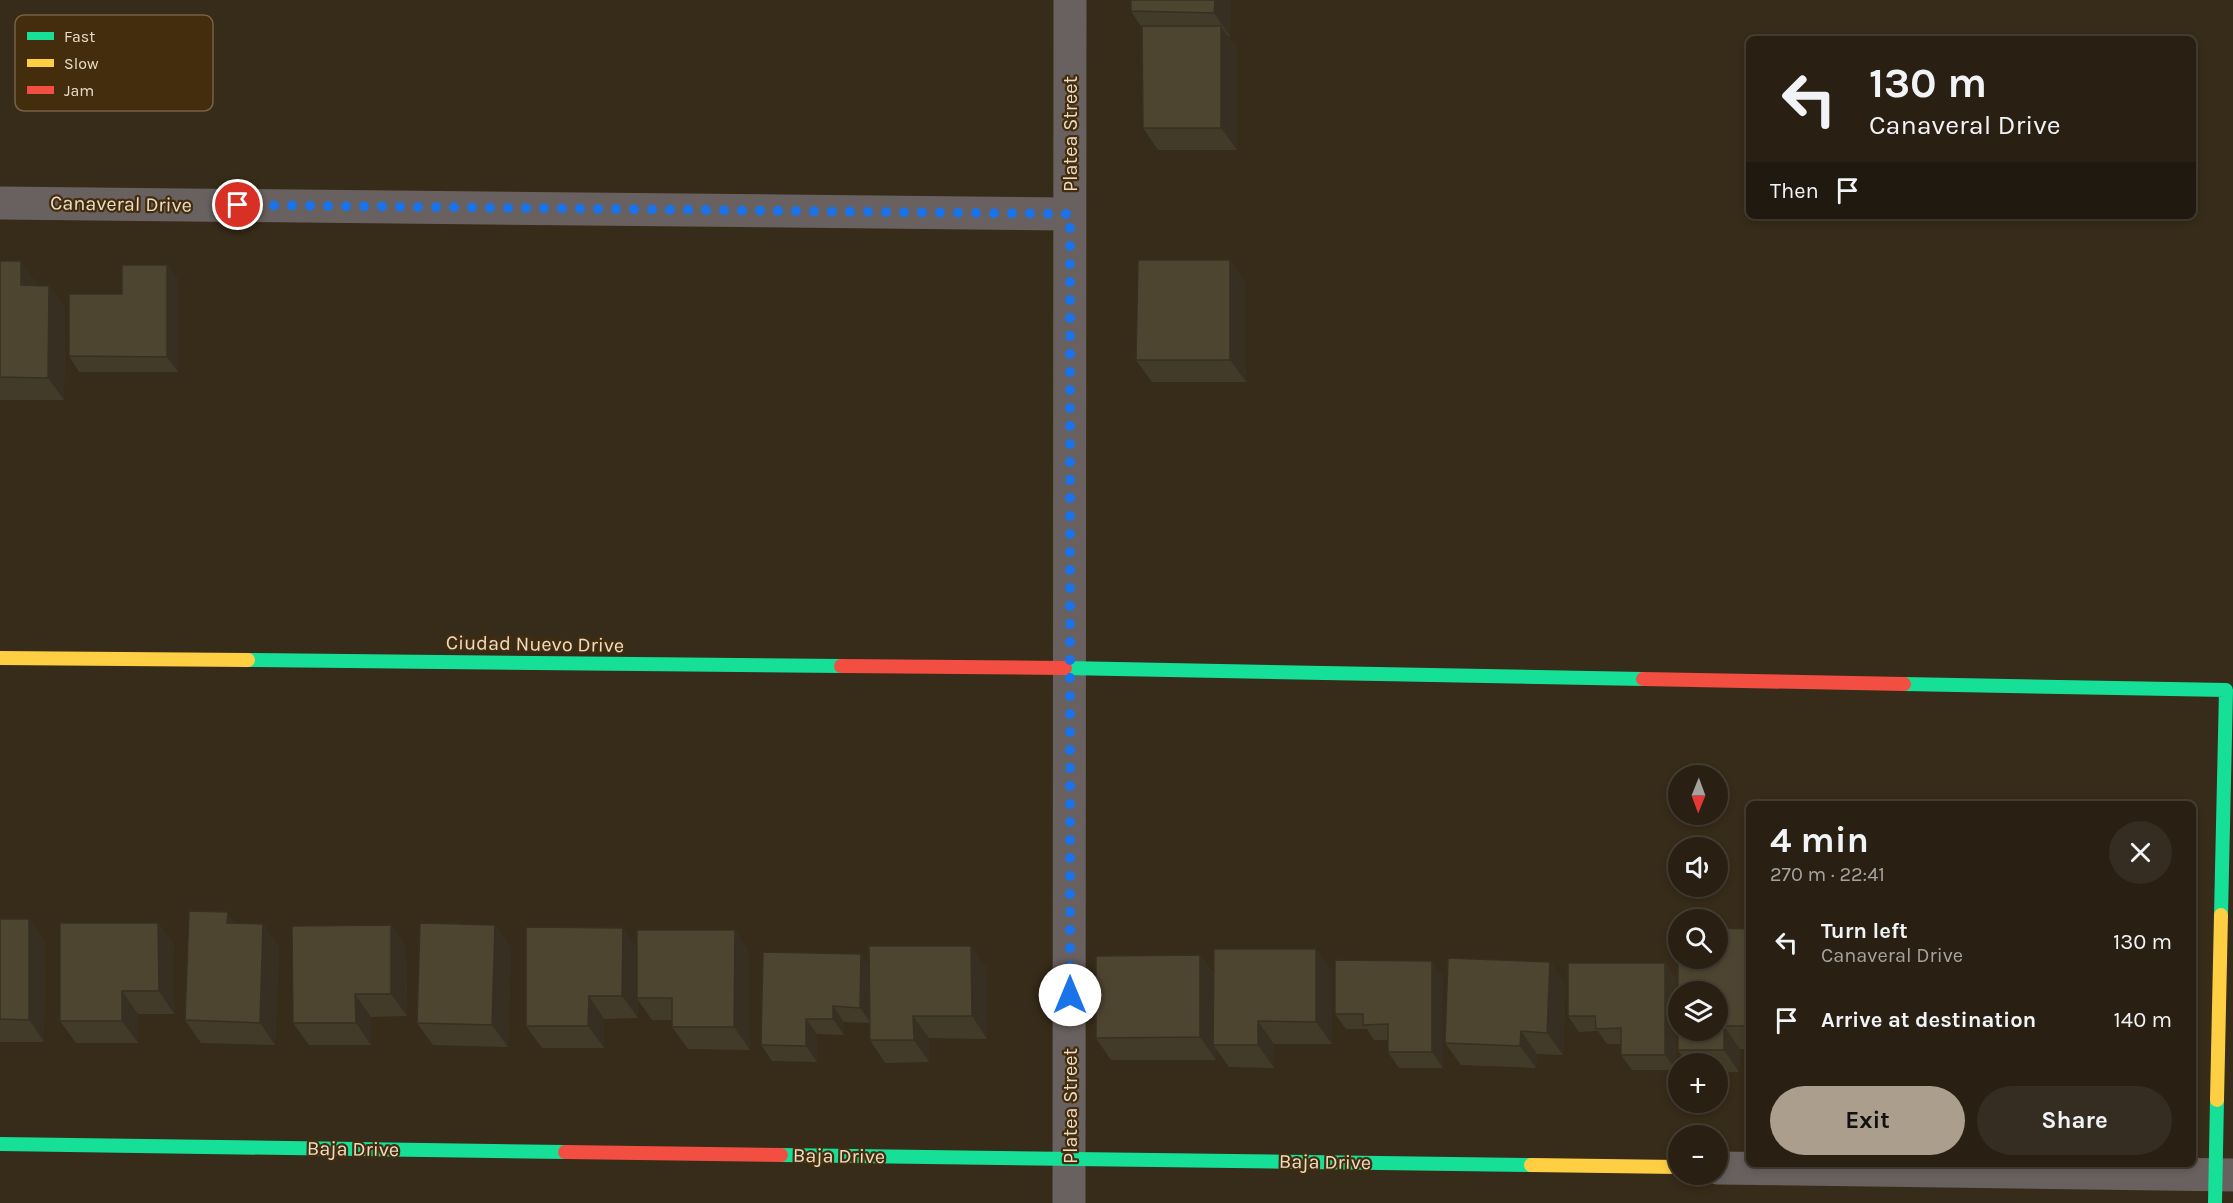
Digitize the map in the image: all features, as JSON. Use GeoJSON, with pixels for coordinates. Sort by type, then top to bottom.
{"type":"FeatureCollection","features":[{"type":"Feature","properties":{"kind":"street","name":"Platea Street"},"geometry":{"type":"LineString","coordinates":[[1069,1203],[1070,0]]}},
{"type":"Feature","properties":{"kind":"street","name":"Canaveral Drive"},"geometry":{"type":"LineString","coordinates":[[0,202],[1070,214]]}},
{"type":"Feature","properties":{"kind":"street","name":"Ciudad Nuevo Drive"},"geometry":{"type":"LineString","coordinates":[[0,658],[1069,668],[2226,690],[2221,1184]]}},
{"type":"Feature","properties":{"kind":"street","name":"Baja Drive"},"geometry":{"type":"LineString","coordinates":[[0,1144],[1668,1167]]}},
{"type":"Feature","properties":{"kind":"street"},"geometry":{"type":"LineString","coordinates":[[1728,1168],[2221,1184]]}},
{"type":"Feature","properties":{"kind":"building"},"geometry":{"type":"Polygon","coordinates":[[[1131,0],[1215,0],[1214,13],[1131,11],[1131,0]]]}},
{"type":"Feature","properties":{"kind":"building"},"geometry":{"type":"Polygon","coordinates":[[[1142,26],[1221,26],[1221,128],[1143,128],[1142,26]]]}},
{"type":"Feature","properties":{"kind":"building"},"geometry":{"type":"Polygon","coordinates":[[[1138,260],[1230,260],[1230,360],[1136,360],[1138,260]]]}},
{"type":"Feature","properties":{"kind":"building"},"geometry":{"type":"Polygon","coordinates":[[[0,261],[21,261],[21,285],[49,286],[48,378],[0,377],[0,261]]]}},
{"type":"Feature","properties":{"kind":"building"},"geometry":{"type":"Polygon","coordinates":[[[122,265],[167,265],[167,357],[69,356],[69,294],[122,294],[122,265]]]}},
{"type":"Feature","properties":{"kind":"building"},"geometry":{"type":"Polygon","coordinates":[[[189,911],[228,912],[227,923],[263,924],[260,1023],[185,1020],[189,911]]]}},
{"type":"Feature","properties":{"kind":"building"},"geometry":{"type":"Polygon","coordinates":[[[0,919],[29,919],[29,1020],[0,1019],[0,919]]]}},
{"type":"Feature","properties":{"kind":"building"},"geometry":{"type":"Polygon","coordinates":[[[60,923],[158,923],[159,991],[122,991],[122,1021],[60,1021],[60,923]]]}},
{"type":"Feature","properties":{"kind":"building"},"geometry":{"type":"Polygon","coordinates":[[[420,923],[495,925],[492,1025],[417,1023],[420,923]]]}},
{"type":"Feature","properties":{"kind":"building"},"geometry":{"type":"Polygon","coordinates":[[[391,925],[391,994],[355,994],[356,1023],[293,1023],[292,926],[391,925]]]}},
{"type":"Feature","properties":{"kind":"building"},"geometry":{"type":"Polygon","coordinates":[[[526,927],[623,928],[622,996],[589,996],[588,1026],[526,1026],[526,927]]]}},
{"type":"Feature","properties":{"kind":"building"},"geometry":{"type":"Polygon","coordinates":[[[1728,928],[1746,929],[1746,1026],[1728,1026],[1728,981],[1678,981],[1678,969],[1728,969],[1728,928]]]}},
{"type":"Feature","properties":{"kind":"building"},"geometry":{"type":"Polygon","coordinates":[[[637,930],[735,930],[734,1027],[672,1027],[672,998],[637,998],[637,930]]]}},
{"type":"Feature","properties":{"kind":"building"},"geometry":{"type":"Polygon","coordinates":[[[869,946],[971,946],[972,1016],[913,1016],[914,1040],[870,1040],[869,946]]]}},
{"type":"Feature","properties":{"kind":"building"},"geometry":{"type":"Polygon","coordinates":[[[1214,949],[1316,949],[1316,1022],[1258,1021],[1258,1045],[1213,1045],[1214,949]]]}},
{"type":"Feature","properties":{"kind":"building"},"geometry":{"type":"Polygon","coordinates":[[[763,952],[861,954],[860,1008],[833,1006],[833,1019],[806,1019],[806,1046],[761,1045],[763,952]]]}},
{"type":"Feature","properties":{"kind":"building"},"geometry":{"type":"Polygon","coordinates":[[[1200,955],[1200,1037],[1096,1038],[1096,956],[1200,955]]]}},
{"type":"Feature","properties":{"kind":"building"},"geometry":{"type":"Polygon","coordinates":[[[1448,958],[1550,962],[1547,1033],[1521,1031],[1520,1046],[1445,1043],[1448,958]]]}},
{"type":"Feature","properties":{"kind":"building"},"geometry":{"type":"Polygon","coordinates":[[[1335,960],[1432,961],[1432,1052],[1388,1052],[1388,1024],[1363,1025],[1363,1014],[1335,1014],[1335,960]]]}},
{"type":"Feature","properties":{"kind":"building"},"geometry":{"type":"Polygon","coordinates":[[[1568,963],[1665,963],[1665,1055],[1621,1055],[1621,1028],[1596,1029],[1595,1016],[1568,1016],[1568,963]]]}},
{"type":"Feature","properties":{"kind":"building"},"geometry":{"type":"Polygon","coordinates":[[[1678,1041],[1724,1041],[1724,1050],[1678,1050],[1678,1041]]]}},
{"type":"Feature","properties":{"kind":"traffic: fast"},"geometry":{"type":"LineString","coordinates":[[248,660],[841,666]]}},
{"type":"Feature","properties":{"kind":"traffic: fast"},"geometry":{"type":"LineString","coordinates":[[1065,668],[1643,679]]}},
{"type":"Feature","properties":{"kind":"traffic: fast"},"geometry":{"type":"LineString","coordinates":[[1904,684],[2226,690],[2221,915]]}},
{"type":"Feature","properties":{"kind":"traffic: fast"},"geometry":{"type":"LineString","coordinates":[[2215,1203],[2217,1100]]}},
{"type":"Feature","properties":{"kind":"traffic: fast"},"geometry":{"type":"LineString","coordinates":[[0,1144],[565,1152]]}},
{"type":"Feature","properties":{"kind":"traffic: fast"},"geometry":{"type":"LineString","coordinates":[[781,1155],[1531,1165]]}},
{"type":"Feature","properties":{"kind":"traffic: slow"},"geometry":{"type":"LineString","coordinates":[[0,658],[248,660]]}},
{"type":"Feature","properties":{"kind":"traffic: slow"},"geometry":{"type":"LineString","coordinates":[[2217,1100],[2221,915]]}},
{"type":"Feature","properties":{"kind":"traffic: slow"},"geometry":{"type":"LineString","coordinates":[[1531,1165],[1668,1167]]}},
{"type":"Feature","properties":{"kind":"traffic: jam"},"geometry":{"type":"LineString","coordinates":[[841,666],[1065,668]]}},
{"type":"Feature","properties":{"kind":"traffic: jam"},"geometry":{"type":"LineString","coordinates":[[1643,679],[1904,684]]}},
{"type":"Feature","properties":{"kind":"traffic: jam"},"geometry":{"type":"LineString","coordinates":[[565,1152],[781,1155]]}},
{"type":"Feature","properties":{"kind":"route"},"geometry":{"type":"LineString","coordinates":[[238,205],[1070,214],[1070,995]]}}]}
